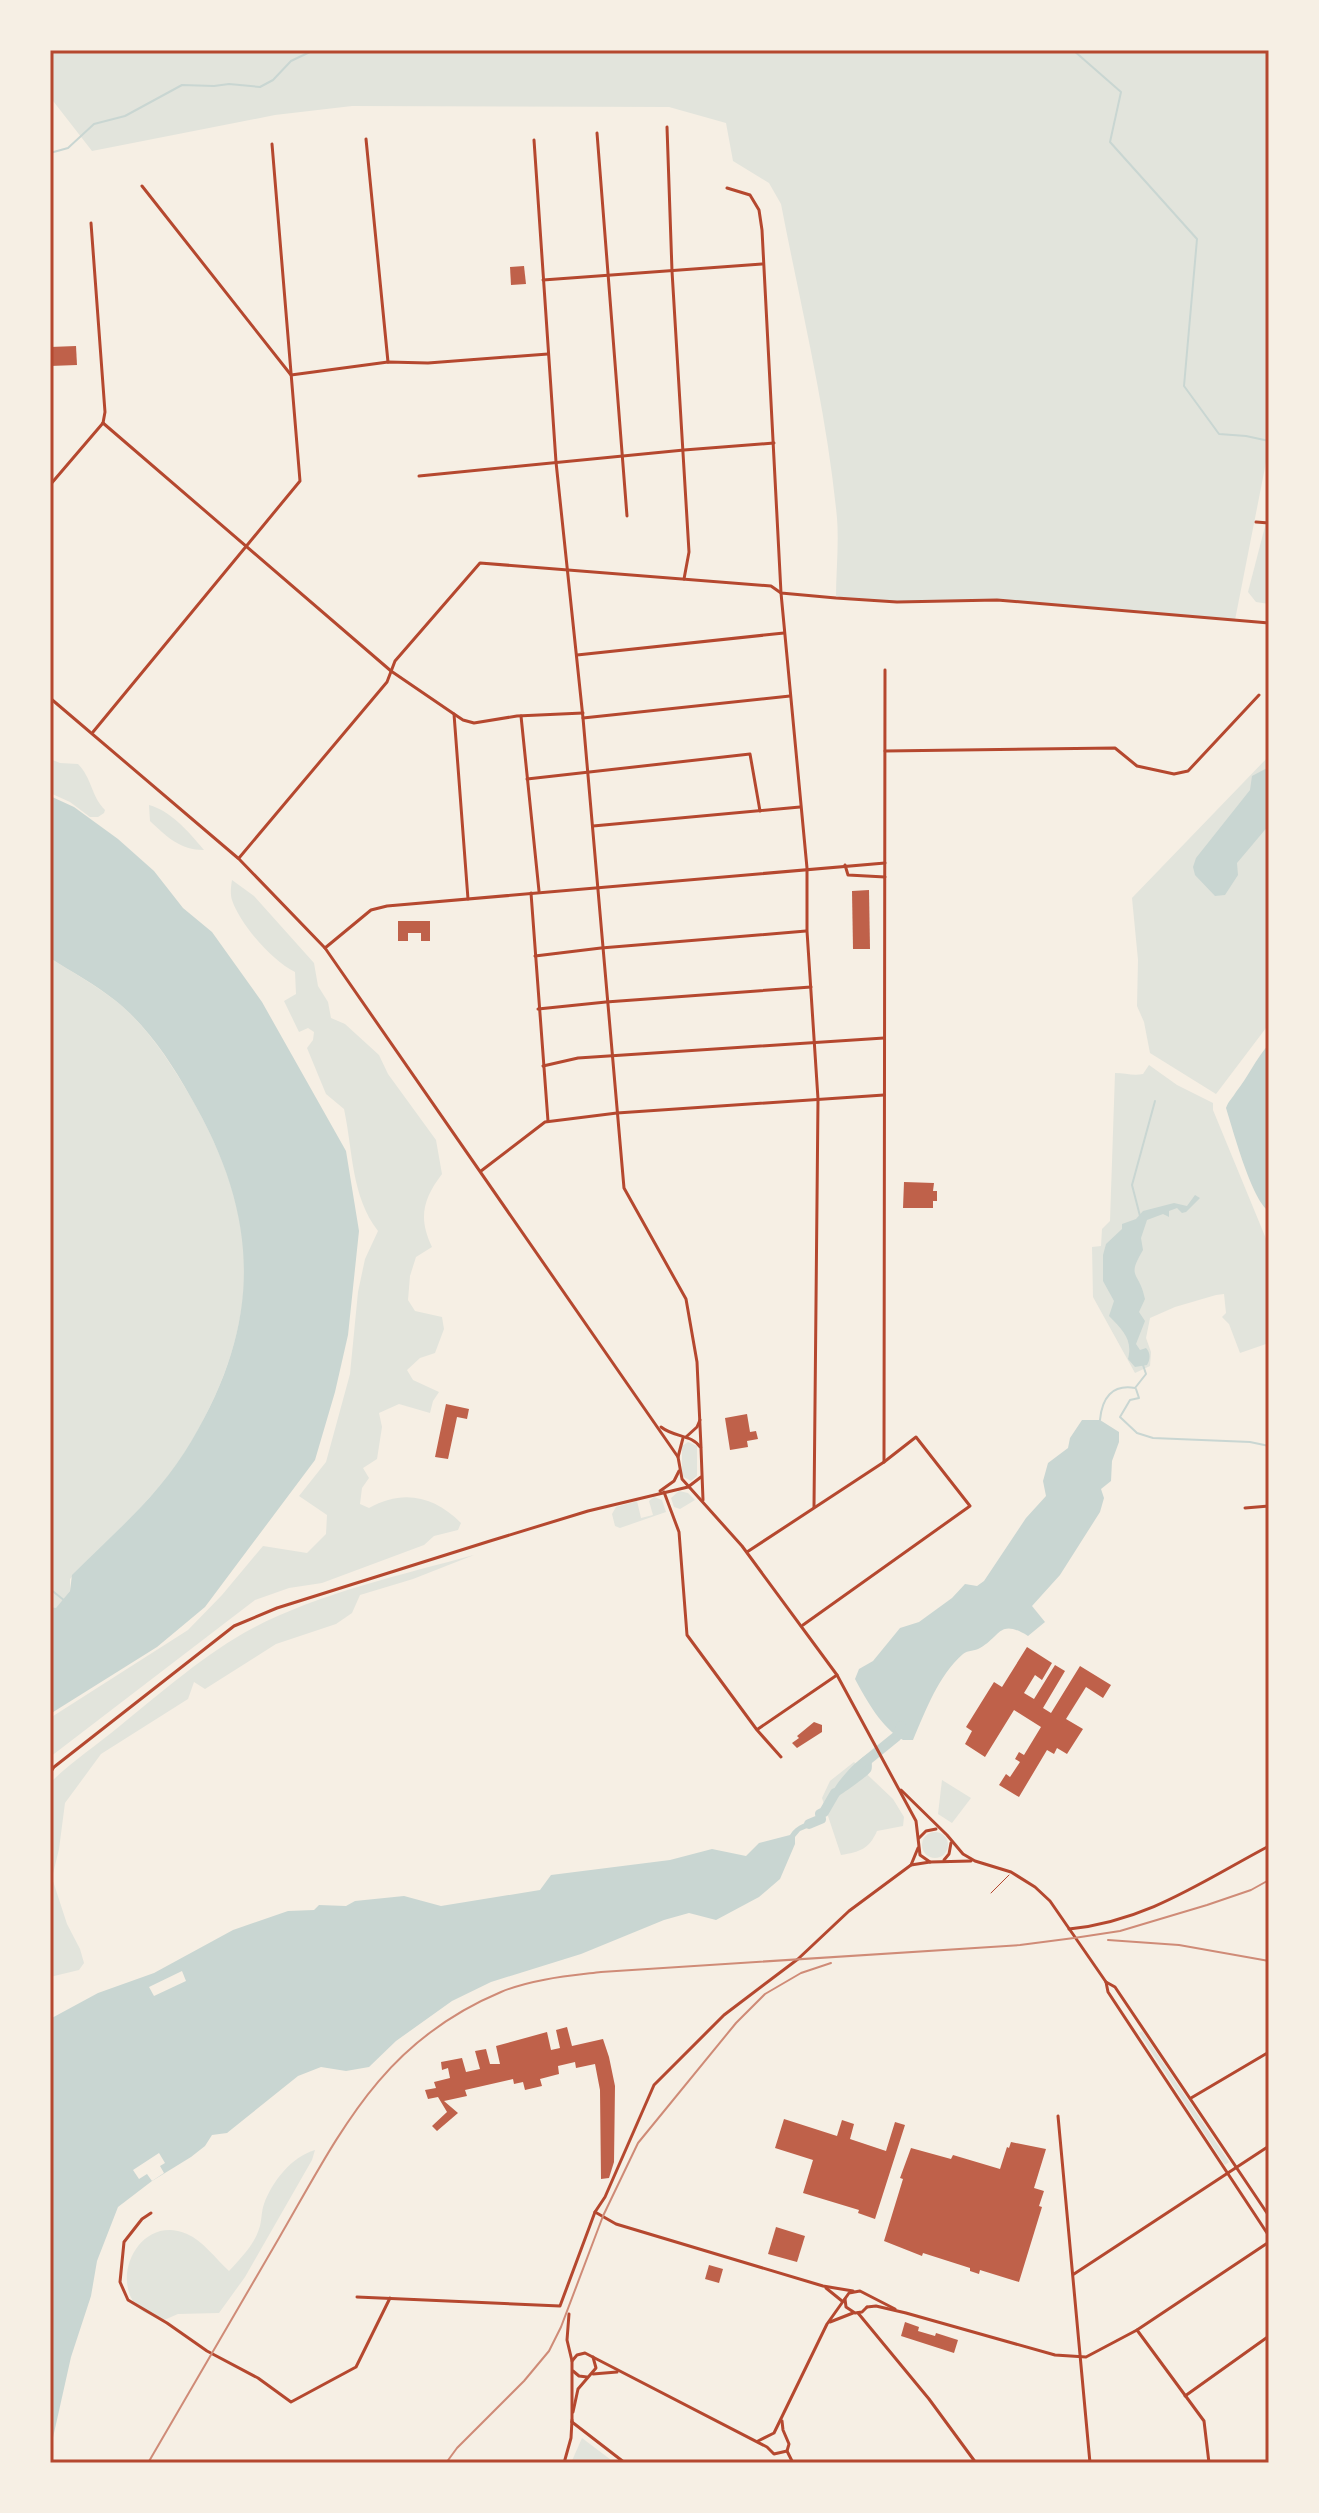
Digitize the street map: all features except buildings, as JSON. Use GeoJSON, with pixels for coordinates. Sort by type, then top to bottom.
{"type":"FeatureCollection","features":[{"type":"Feature","properties":{"kind":"street"},"geometry":{"type":"LineString","coordinates":[[667,127],[672,271],[689,552],[684,579]]}},
{"type":"Feature","properties":{"kind":"street"},"geometry":{"type":"LineString","coordinates":[[597,133],[627,516]]}},
{"type":"Feature","properties":{"kind":"street"},"geometry":{"type":"LineString","coordinates":[[366,139],[388,362]]}},
{"type":"Feature","properties":{"kind":"street"},"geometry":{"type":"LineString","coordinates":[[534,140],[565,569],[583,716],[624,1188],[686,1299],[697,1362],[703,1500]]}},
{"type":"Feature","properties":{"kind":"street"},"geometry":{"type":"LineString","coordinates":[[93,732],[300,481],[272,144]]}},
{"type":"Feature","properties":{"kind":"street"},"geometry":{"type":"LineString","coordinates":[[142,186],[291,375]]}},
{"type":"Feature","properties":{"kind":"street"},"geometry":{"type":"LineString","coordinates":[[727,188],[750,195],[759,210],[781,593],[807,868],[807,931],[818,1099],[814,1507]]}},
{"type":"Feature","properties":{"kind":"street"},"geometry":{"type":"LineString","coordinates":[[50,485],[103,423],[105,412],[91,223]]}},
{"type":"Feature","properties":{"kind":"street"},"geometry":{"type":"LineString","coordinates":[[543,280],[764,263]]}},
{"type":"Feature","properties":{"kind":"street"},"geometry":{"type":"LineString","coordinates":[[291,375],[388,362],[428,363],[548,354]]}},
{"type":"Feature","properties":{"kind":"street"},"geometry":{"type":"LineString","coordinates":[[103,423],[391,671],[463,720],[474,723],[521,716],[583,716],[791,696]]}},
{"type":"Feature","properties":{"kind":"street"},"geometry":{"type":"LineString","coordinates":[[419,476],[774,443]]}},
{"type":"Feature","properties":{"kind":"street"},"geometry":{"type":"LineString","coordinates":[[1256,522],[1269,523]]}},
{"type":"Feature","properties":{"kind":"street"},"geometry":{"type":"LineString","coordinates":[[239,859],[387,682],[395,661],[480,563],[771,586],[781,593],[897,602],[997,600],[1269,623]]}},
{"type":"Feature","properties":{"kind":"street"},"geometry":{"type":"LineString","coordinates":[[577,655],[785,632]]}},
{"type":"Feature","properties":{"kind":"street"},"geometry":{"type":"LineString","coordinates":[[884,1462],[885,670]]}},
{"type":"Feature","properties":{"kind":"street"},"geometry":{"type":"LineString","coordinates":[[885,751],[1115,748],[1137,766],[1174,774],[1188,771],[1259,695]]}},
{"type":"Feature","properties":{"kind":"street"},"geometry":{"type":"LineString","coordinates":[[50,698],[239,859],[325,948],[678,1457]]}},
{"type":"Feature","properties":{"kind":"street"},"geometry":{"type":"LineString","coordinates":[[454,714],[468,899]]}},
{"type":"Feature","properties":{"kind":"street"},"geometry":{"type":"LineString","coordinates":[[521,716],[539,893]]}},
{"type":"Feature","properties":{"kind":"street"},"geometry":{"type":"LineString","coordinates":[[527,779],[750,754],[760,811]]}},
{"type":"Feature","properties":{"kind":"street"},"geometry":{"type":"LineString","coordinates":[[593,826],[801,807]]}},
{"type":"Feature","properties":{"kind":"street"},"geometry":{"type":"LineString","coordinates":[[325,948],[371,910],[885,863]]}},
{"type":"Feature","properties":{"kind":"street"},"geometry":{"type":"LineString","coordinates":[[845,865],[848,875],[853,877],[885,877]]}},
{"type":"Feature","properties":{"kind":"street"},"geometry":{"type":"LineString","coordinates":[[531,893],[548,1122]]}},
{"type":"Feature","properties":{"kind":"street"},"geometry":{"type":"LineString","coordinates":[[535,956],[807,931]]}},
{"type":"Feature","properties":{"kind":"street"},"geometry":{"type":"LineString","coordinates":[[538,1009],[811,987]]}},
{"type":"Feature","properties":{"kind":"street"},"geometry":{"type":"LineString","coordinates":[[543,1066],[578,1058],[884,1038]]}},
{"type":"Feature","properties":{"kind":"street"},"geometry":{"type":"LineString","coordinates":[[481,1171],[548,1122],[617,1113],[884,1095]]}},
{"type":"Feature","properties":{"kind":"street"},"geometry":{"type":"LineString","coordinates":[[701,1416],[697,1427],[685,1438],[678,1457],[679,1471],[688,1487],[747,1552],[837,1675],[916,1821],[918,1848],[911,1865]]}},
{"type":"Feature","properties":{"kind":"street"},"geometry":{"type":"LineString","coordinates":[[659,1426],[669,1434],[696,1441],[701,1448]]}},
{"type":"Feature","properties":{"kind":"street"},"geometry":{"type":"LineString","coordinates":[[747,1552],[884,1462],[916,1437],[970,1506],[803,1625]]}},
{"type":"Feature","properties":{"kind":"street"},"geometry":{"type":"LineString","coordinates":[[657,1493],[674,1481],[679,1471]]}},
{"type":"Feature","properties":{"kind":"street"},"geometry":{"type":"LineString","coordinates":[[50,1773],[234,1626],[322,1593],[588,1511],[688,1487],[701,1477]]}},
{"type":"Feature","properties":{"kind":"street"},"geometry":{"type":"LineString","coordinates":[[664,1492],[679,1532],[687,1635],[757,1730],[781,1757]]}},
{"type":"Feature","properties":{"kind":"street"},"geometry":{"type":"LineString","coordinates":[[1245,1508],[1269,1506]]}},
{"type":"Feature","properties":{"kind":"street"},"geometry":{"type":"LineString","coordinates":[[757,1730],[837,1675]]}},
{"type":"Feature","properties":{"kind":"street"},"geometry":{"type":"LineString","coordinates":[[901,1790],[947,1835],[951,1843],[975,1861]]}},
{"type":"Feature","properties":{"kind":"street"},"geometry":{"type":"LineString","coordinates":[[919,1838],[926,1831],[939,1830]]}},
{"type":"Feature","properties":{"kind":"street"},"geometry":{"type":"LineString","coordinates":[[942,1861],[949,1854],[951,1843]]}},
{"type":"Feature","properties":{"kind":"street"},"geometry":{"type":"LineString","coordinates":[[1069,1929],[1121,1921],[1160,1905],[1269,1846]]}},
{"type":"Feature","properties":{"kind":"street"},"geometry":{"type":"LineString","coordinates":[[918,1848],[923,1858],[930,1862]]}},
{"type":"Feature","properties":{"kind":"street"},"geometry":{"type":"LineString","coordinates":[[357,2297],[560,2306],[595,2212],[605,2197],[654,2085],[724,2015],[798,1959],[849,1911],[911,1865],[942,1861],[975,1861],[1011,1872],[1026,1880],[1050,1901],[1106,1982],[1108,1992],[1269,2238]]}},
{"type":"Feature","properties":{"kind":"street"},"geometry":{"type":"LineString","coordinates":[[1106,1982],[1115,1987],[1269,2216]]}},
{"type":"Feature","properties":{"kind":"street"},"geometry":{"type":"LineString","coordinates":[[1191,2098],[1269,2052]]}},
{"type":"Feature","properties":{"kind":"street"},"geometry":{"type":"LineString","coordinates":[[1058,2116],[1090,2463]]}},
{"type":"Feature","properties":{"kind":"street"},"geometry":{"type":"LineString","coordinates":[[1074,2274],[1269,2146]]}},
{"type":"Feature","properties":{"kind":"street"},"geometry":{"type":"LineString","coordinates":[[595,2212],[616,2224],[823,2286],[864,2293],[898,2310]]}},
{"type":"Feature","properties":{"kind":"street"},"geometry":{"type":"LineString","coordinates":[[151,2213],[142,2219],[124,2242],[120,2282],[128,2300],[207,2351],[258,2378],[291,2402],[356,2367],[390,2298]]}},
{"type":"Feature","properties":{"kind":"street"},"geometry":{"type":"LineString","coordinates":[[1269,2229],[1269,2238]]}},
{"type":"Feature","properties":{"kind":"street"},"geometry":{"type":"LineString","coordinates":[[827,2324],[841,2315],[876,2306],[1055,2355],[1079,2358],[1096,2353],[1137,2330],[1269,2238]]}},
{"type":"Feature","properties":{"kind":"street"},"geometry":{"type":"LineString","coordinates":[[823,2286],[856,2313],[929,2399],[976,2463]]}},
{"type":"Feature","properties":{"kind":"street"},"geometry":{"type":"LineString","coordinates":[[755,2441],[774,2433],[827,2324],[853,2291]]}},
{"type":"Feature","properties":{"kind":"street"},"geometry":{"type":"LineString","coordinates":[[864,2293],[868,2300],[867,2307]]}},
{"type":"Feature","properties":{"kind":"street"},"geometry":{"type":"LineString","coordinates":[[846,2307],[847,2296]]}},
{"type":"Feature","properties":{"kind":"street"},"geometry":{"type":"LineString","coordinates":[[564,2463],[572,2422],[572,2361],[567,2340],[569,2314]]}},
{"type":"Feature","properties":{"kind":"street"},"geometry":{"type":"LineString","coordinates":[[1137,2330],[1205,2424],[1209,2463]]}},
{"type":"Feature","properties":{"kind":"street"},"geometry":{"type":"LineString","coordinates":[[1185,2396],[1269,2336]]}},
{"type":"Feature","properties":{"kind":"street"},"geometry":{"type":"LineString","coordinates":[[572,2361],[581,2353],[592,2355],[621,2373],[767,2447],[774,2454],[787,2451]]}},
{"type":"Feature","properties":{"kind":"street"},"geometry":{"type":"LineString","coordinates":[[572,2422],[578,2389],[596,2364],[592,2355]]}},
{"type":"Feature","properties":{"kind":"street"},"geometry":{"type":"LineString","coordinates":[[572,2367],[579,2376],[605,2371],[621,2373]]}},
{"type":"Feature","properties":{"kind":"street"},"geometry":{"type":"LineString","coordinates":[[783,2417],[784,2434],[789,2440],[787,2451],[793,2463]]}},
{"type":"Feature","properties":{"kind":"street"},"geometry":{"type":"LineString","coordinates":[[572,2422],[625,2463]]}},
{"type":"Feature","properties":{"kind":"street"},"geometry":{"type":"LineString","coordinates":[[774,2433],[784,2434]]}},
{"type":"Feature","properties":{"kind":"street"},"geometry":{"type":"LineString","coordinates":[[767,2447],[769,2437]]}},
{"type":"Feature","properties":{"kind":"lane"},"geometry":{"type":"LineString","coordinates":[[991,1893],[1011,1872]]}},
{"type":"Feature","properties":{"kind":"shaded area"},"geometry":{"type":"Polygon","coordinates":[[[50,50],[1269,50],[1269,447],[1235,620],[997,600],[897,602],[836,598],[838,528],[833,478],[781,204],[769,183],[733,161],[726,123],[669,107],[352,106],[275,115],[92,151],[50,97],[50,50]]]}},
{"type":"Feature","properties":{"kind":"shaded area"},"geometry":{"type":"Polygon","coordinates":[[[1269,511],[1269,604],[1256,602],[1248,592],[1269,511]]]}},
{"type":"Feature","properties":{"kind":"shaded area"},"geometry":{"type":"Polygon","coordinates":[[[1269,756],[1269,1024],[1216,1094],[1150,1053],[1144,1022],[1137,1006],[1138,960],[1132,898],[1269,756]]]}},
{"type":"Feature","properties":{"kind":"shaded area"},"geometry":{"type":"Polygon","coordinates":[[[50,759],[78,764],[104,813],[90,817],[70,802],[50,793],[50,759]]]}},
{"type":"Feature","properties":{"kind":"shaded area"},"geometry":{"type":"Polygon","coordinates":[[[1269,767],[1269,825],[1237,863],[1238,875],[1225,895],[1215,896],[1195,875],[1193,867],[1196,858],[1250,790],[1252,776],[1269,767]]]}},
{"type":"Feature","properties":{"kind":"shaded area"},"geometry":{"type":"Polygon","coordinates":[[[50,796],[74,807],[118,839],[154,871],[183,908],[212,932],[262,1002],[346,1151],[359,1231],[348,1335],[315,1460],[205,1607],[157,1647],[50,1714],[50,1607],[56,1608],[70,1591],[72,1575],[152,1495],[192,1440],[215,1396],[231,1352],[241,1310],[244,1268],[240,1226],[230,1184],[213,1140],[175,1070],[148,1033],[116,1001],[50,958],[50,796]]]}},
{"type":"Feature","properties":{"kind":"shaded area"},"geometry":{"type":"Polygon","coordinates":[[[149,805],[172,817],[204,850],[188,848],[168,837],[150,821],[149,805]]]}},
{"type":"Feature","properties":{"kind":"shaded area"},"geometry":{"type":"Polygon","coordinates":[[[232,880],[254,896],[314,963],[318,986],[328,1002],[331,1018],[345,1024],[379,1055],[388,1074],[436,1140],[442,1174],[430,1192],[424,1218],[432,1247],[416,1257],[410,1276],[408,1300],[415,1311],[442,1317],[444,1329],[435,1353],[420,1358],[407,1370],[413,1380],[439,1392],[430,1413],[399,1404],[379,1413],[382,1427],[377,1459],[363,1468],[369,1478],[362,1488],[360,1504],[369,1508],[394,1499],[418,1498],[440,1507],[461,1523],[458,1530],[434,1536],[424,1545],[322,1583],[289,1588],[255,1600],[50,1757],[50,1718],[188,1630],[263,1546],[307,1553],[326,1534],[327,1515],[299,1496],[326,1462],[350,1374],[358,1292],[365,1259],[378,1231],[358,1188],[344,1109],[326,1094],[307,1048],[314,1032],[308,1028],[299,1032],[284,1001],[296,994],[295,972],[267,951],[242,920],[231,898],[232,880]]]}},
{"type":"Feature","properties":{"kind":"shaded area"},"geometry":{"type":"Polygon","coordinates":[[[50,958],[116,1001],[148,1033],[174,1070],[213,1141],[230,1184],[241,1226],[244,1267],[242,1309],[232,1351],[216,1394],[193,1439],[151,1496],[70,1579],[70,1591],[56,1609],[50,1607],[50,958]]]}},
{"type":"Feature","properties":{"kind":"shaded area"},"geometry":{"type":"Polygon","coordinates":[[[1269,1044],[1269,1211],[1250,1180],[1226,1108],[1269,1044]]]}},
{"type":"Feature","properties":{"kind":"shaded area"},"geometry":{"type":"Polygon","coordinates":[[[1149,1065],[1177,1085],[1213,1103],[1213,1110],[1269,1246],[1269,1346],[1266,1344],[1240,1353],[1229,1324],[1222,1317],[1226,1313],[1224,1294],[1216,1295],[1150,1318],[1146,1338],[1151,1352],[1150,1366],[1135,1373],[1093,1297],[1092,1247],[1101,1246],[1102,1229],[1110,1221],[1115,1073],[1143,1074],[1149,1065]]]}},
{"type":"Feature","properties":{"kind":"shaded area"},"geometry":{"type":"Polygon","coordinates":[[[1195,1195],[1200,1198],[1186,1212],[1182,1213],[1177,1208],[1169,1211],[1169,1217],[1163,1214],[1147,1220],[1141,1238],[1143,1250],[1135,1266],[1145,1299],[1139,1312],[1145,1321],[1136,1344],[1140,1350],[1146,1348],[1149,1359],[1147,1365],[1135,1367],[1128,1359],[1126,1336],[1109,1316],[1114,1301],[1103,1281],[1106,1244],[1122,1229],[1122,1224],[1136,1219],[1143,1211],[1174,1203],[1187,1206],[1195,1195]]]}},
{"type":"Feature","properties":{"kind":"shaded area"},"geometry":{"type":"Polygon","coordinates":[[[1082,1420],[1100,1420],[1119,1432],[1119,1442],[1112,1461],[1111,1481],[1101,1489],[1104,1498],[1100,1512],[1060,1575],[1032,1606],[1045,1622],[1028,1636],[1006,1629],[980,1648],[963,1654],[940,1683],[913,1740],[903,1740],[881,1721],[870,1705],[855,1679],[859,1669],[873,1661],[900,1628],[919,1622],[952,1598],[965,1584],[977,1586],[984,1581],[1026,1518],[1046,1496],[1043,1481],[1048,1463],[1068,1448],[1070,1438],[1082,1420]]]}},
{"type":"Feature","properties":{"kind":"shaded area"},"geometry":{"type":"Polygon","coordinates":[[[688,1442],[697,1446],[697,1476],[691,1481],[682,1476],[682,1446],[688,1442]]]}},
{"type":"Feature","properties":{"kind":"shaded area"},"geometry":{"type":"Polygon","coordinates":[[[679,1491],[688,1493],[695,1500],[680,1509],[674,1507],[671,1498],[679,1491]]]}},
{"type":"Feature","properties":{"kind":"shaded area"},"geometry":{"type":"Polygon","coordinates":[[[654,1497],[662,1500],[666,1512],[620,1528],[615,1526],[612,1514],[616,1507],[637,1501],[641,1518],[653,1515],[649,1501],[654,1497]]]}},
{"type":"Feature","properties":{"kind":"shaded area"},"geometry":{"type":"Polygon","coordinates":[[[474,1555],[413,1579],[360,1595],[352,1613],[336,1624],[276,1644],[205,1689],[194,1682],[188,1699],[101,1754],[65,1803],[52,1878],[84,1963],[79,1970],[50,1977],[50,1783],[185,1673],[253,1628],[333,1595],[474,1555]]]}},
{"type":"Feature","properties":{"kind":"shaded area"},"geometry":{"type":"Polygon","coordinates":[[[871,1752],[871,1771],[827,1804],[844,1775],[871,1752]]]}},
{"type":"Feature","properties":{"kind":"shaded area"},"geometry":{"type":"Polygon","coordinates":[[[854,1762],[893,1799],[904,1817],[903,1826],[877,1831],[863,1849],[841,1855],[822,1798],[830,1781],[854,1762]]]}},
{"type":"Feature","properties":{"kind":"shaded area"},"geometry":{"type":"Polygon","coordinates":[[[942,1780],[971,1798],[952,1823],[938,1814],[942,1780]]]}},
{"type":"Feature","properties":{"kind":"shaded area"},"geometry":{"type":"Polygon","coordinates":[[[821,1819],[795,1837],[780,1879],[759,1897],[716,1920],[689,1913],[581,1954],[491,1982],[452,2001],[396,2041],[369,2067],[346,2071],[321,2067],[298,2076],[227,2133],[212,2135],[205,2146],[191,2157],[118,2207],[97,2261],[91,2296],[71,2357],[50,2451],[50,2019],[98,1993],[154,1973],[233,1930],[288,1911],[314,1910],[319,1905],[346,1906],[355,1901],[404,1896],[441,1906],[540,1890],[551,1875],[670,1860],[712,1849],[746,1856],[759,1843],[790,1835],[799,1826],[821,1819]]]}},
{"type":"Feature","properties":{"kind":"shaded area"},"geometry":{"type":"Polygon","coordinates":[[[935,1832],[944,1836],[948,1845],[944,1854],[935,1858],[926,1854],[922,1845],[926,1836],[935,1832]]]}},
{"type":"Feature","properties":{"kind":"shaded area"},"geometry":{"type":"Polygon","coordinates":[[[1142,2031],[1229,2162],[1225,2165],[1139,2033],[1142,2031]]]}},
{"type":"Feature","properties":{"kind":"shaded area"},"geometry":{"type":"Polygon","coordinates":[[[315,2150],[245,2277],[219,2313],[178,2314],[164,2320],[141,2310],[131,2298],[127,2283],[133,2254],[142,2241],[155,2233],[170,2230],[187,2234],[229,2271],[254,2241],[264,2204],[277,2179],[290,2164],[315,2150]]]}},
{"type":"Feature","properties":{"kind":"shaded area"},"geometry":{"type":"Polygon","coordinates":[[[582,2438],[615,2463],[571,2463],[582,2438]]]}},
{"type":"Feature","properties":{"kind":"pier"},"geometry":{"type":"Polygon","coordinates":[[[182,1971],[186,1981],[154,1996],[149,1987],[182,1971]]]}},
{"type":"Feature","properties":{"kind":"pier"},"geometry":{"type":"Polygon","coordinates":[[[159,2153],[165,2163],[160,2166],[164,2173],[152,2181],[147,2174],[139,2179],[133,2170],[159,2153]]]}},
{"type":"Feature","properties":{"kind":"waterway"},"geometry":{"type":"LineString","coordinates":[[50,153],[68,148],[94,124],[125,116],[182,85],[260,87],[273,80],[291,61],[314,50]]}},
{"type":"Feature","properties":{"kind":"waterway"},"geometry":{"type":"LineString","coordinates":[[1073,50],[1121,92],[1110,142],[1197,239],[1184,386],[1219,434],[1269,441]]}},
{"type":"Feature","properties":{"kind":"waterway"},"geometry":{"type":"LineString","coordinates":[[1140,1216],[1132,1185],[1155,1101]]}},
{"type":"Feature","properties":{"kind":"waterway"},"geometry":{"type":"LineString","coordinates":[[1100,1420],[1106,1399],[1120,1388],[1135,1388],[1146,1374],[1143,1365]]}},
{"type":"Feature","properties":{"kind":"waterway"},"geometry":{"type":"LineString","coordinates":[[1136,1389],[1139,1398],[1130,1400],[1120,1417],[1137,1433],[1153,1438],[1250,1442],[1269,1446]]}},
{"type":"Feature","properties":{"kind":"waterway"},"geometry":{"type":"LineString","coordinates":[[50,1589],[65,1601]]}},
{"type":"Feature","properties":{"kind":"waterway"},"geometry":{"type":"LineString","coordinates":[[865,1762],[897,1736],[901,1726]]}},
{"type":"Feature","properties":{"kind":"waterway"},"geometry":{"type":"LineString","coordinates":[[809,1824],[821,1819],[820,1814],[835,1793]]}},
{"type":"Feature","properties":{"kind":"railway"},"geometry":{"type":"LineString","coordinates":[[148,2463],[344,2127],[394,2064],[424,2037],[460,2013],[513,1988],[576,1975],[1020,1945],[1120,1931],[1251,1890],[1269,1880]]}},
{"type":"Feature","properties":{"kind":"railway"},"geometry":{"type":"LineString","coordinates":[[1108,1940],[1179,1945],[1269,1961]]}},
{"type":"Feature","properties":{"kind":"railway"},"geometry":{"type":"LineString","coordinates":[[446,2463],[549,2351],[603,2216],[638,2143],[736,2023],[765,1994],[801,1973],[831,1963]]}}]}
